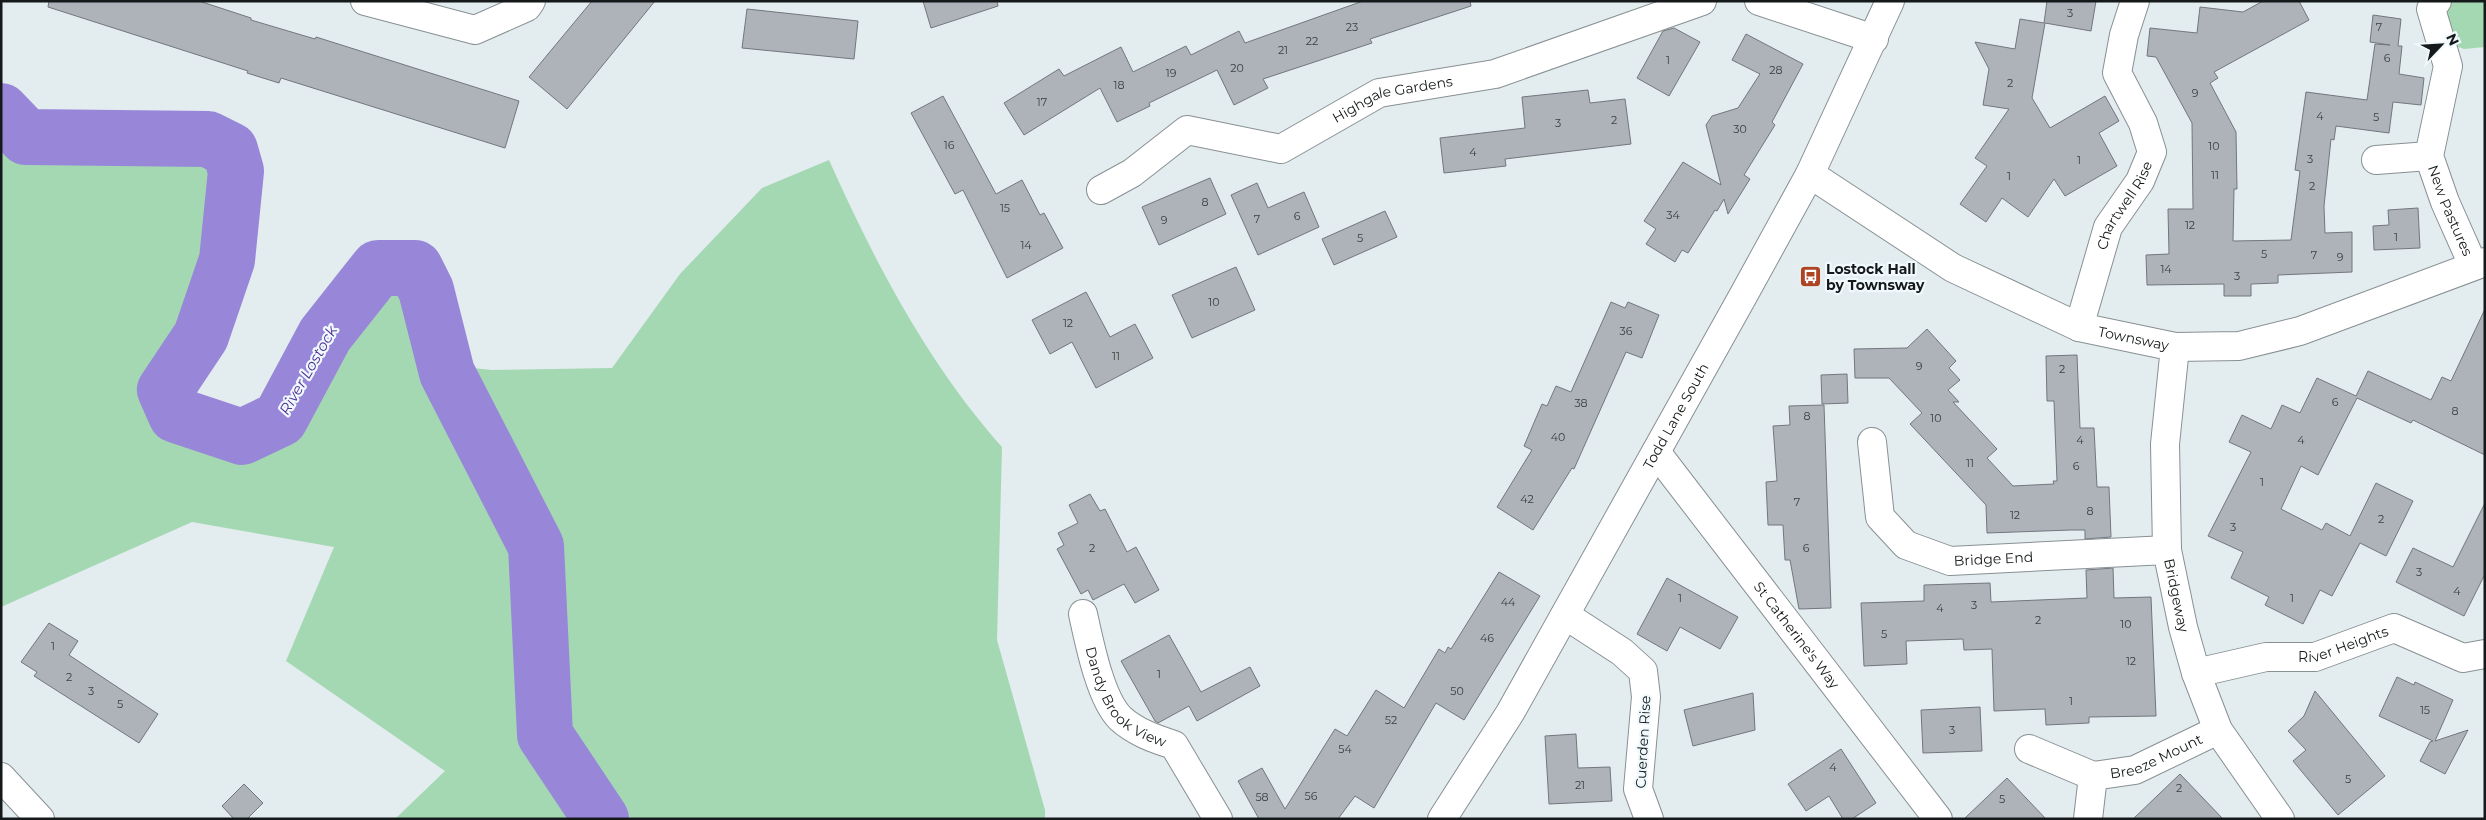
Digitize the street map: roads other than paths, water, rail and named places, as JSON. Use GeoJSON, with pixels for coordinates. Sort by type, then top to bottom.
{"type":"FeatureCollection","features":[{"type":"Feature","properties":{"kind":"main road"},"geometry":{"type":"LineString","coordinates":[[365,1],[475,30],[527,7],[531,1]]}},
{"type":"Feature","properties":{"kind":"main road","name":"Highgale Gardens"},"geometry":{"type":"LineString","coordinates":[[1101,190],[1132,173],[1187,130],[1280,149],[1379,93],[1495,74],[1702,1]]}},
{"type":"Feature","properties":{"kind":"main road"},"geometry":{"type":"LineString","coordinates":[[1759,1],[1874,39]]}},
{"type":"Feature","properties":{"kind":"main road","name":"Todd Lane South"},"geometry":{"type":"LineString","coordinates":[[1442,819],[1510,713],[1810,174],[1890,1]]}},
{"type":"Feature","properties":{"kind":"main road","name":"Chartwell Rise"},"geometry":{"type":"LineString","coordinates":[[2078,328],[2108,227],[2140,181],[2152,152],[2143,123],[2117,73],[2124,35],[2135,1]]}},
{"type":"Feature","properties":{"kind":"main road","name":"New Pastures"},"geometry":{"type":"LineString","coordinates":[[2437,1],[2431,9],[2448,66],[2430,156],[2445,202],[2479,263]]}},
{"type":"Feature","properties":{"kind":"main road","name":"New Pastures"},"geometry":{"type":"LineString","coordinates":[[2376,160],[2430,156]]}},
{"type":"Feature","properties":{"kind":"main road","name":"Townsway"},"geometry":{"type":"LineString","coordinates":[[1810,174],[1953,268],[2078,328],[2175,347],[2239,346],[2300,331],[2479,263]]}},
{"type":"Feature","properties":{"kind":"main road","name":"Bridgeway"},"geometry":{"type":"LineString","coordinates":[[2175,347],[2165,444],[2167,550],[2183,627],[2196,673],[2218,730],[2280,819]]}},
{"type":"Feature","properties":{"kind":"main road","name":"Bridge End"},"geometry":{"type":"LineString","coordinates":[[1872,442],[1880,517],[1906,545],[1950,561],[2167,550]]}},
{"type":"Feature","properties":{"kind":"main road","name":"St Catherine's Way"},"geometry":{"type":"LineString","coordinates":[[1656,452],[1938,819]]}},
{"type":"Feature","properties":{"kind":"main road","name":"Dandy Brook View"},"geometry":{"type":"LineString","coordinates":[[1083,614],[1092,655],[1108,699],[1120,717],[1147,736],[1174,745],[1218,819]]}},
{"type":"Feature","properties":{"kind":"main road","name":"Cuerden Rise"},"geometry":{"type":"LineString","coordinates":[[1565,615],[1622,652],[1643,670],[1646,697],[1638,789],[1649,819]]}},
{"type":"Feature","properties":{"kind":"main road","name":"River Heights"},"geometry":{"type":"LineString","coordinates":[[2196,673],[2266,657],[2315,657],[2394,628],[2463,658],[2485,654]]}},
{"type":"Feature","properties":{"kind":"main road","name":"Breeze Mount"},"geometry":{"type":"LineString","coordinates":[[2029,750],[2093,776],[2135,770],[2218,730]]}},
{"type":"Feature","properties":{"kind":"main road","name":"Breeze Mount"},"geometry":{"type":"LineString","coordinates":[[2088,819],[2093,776]]}},
{"type":"Feature","properties":{"kind":"main road"},"geometry":{"type":"LineString","coordinates":[[1,777],[40,819]]}},
{"type":"Feature","properties":{"kind":"waterway","name":"River Lostock"},"geometry":{"type":"LineString","coordinates":[[1,111],[26,137],[208,139],[230,150],[236,171],[227,260],[201,336],[165,390],[176,415],[242,437],[280,419],[325,335],[378,268],[415,268],[426,290],[447,373],[536,546],[545,735],[601,819]]}},
{"type":"Feature","properties":{"kind":"place","name":"Lostock Hall by Townsway"},"geometry":{"type":"Point","coordinates":[1810,277]}}]}
